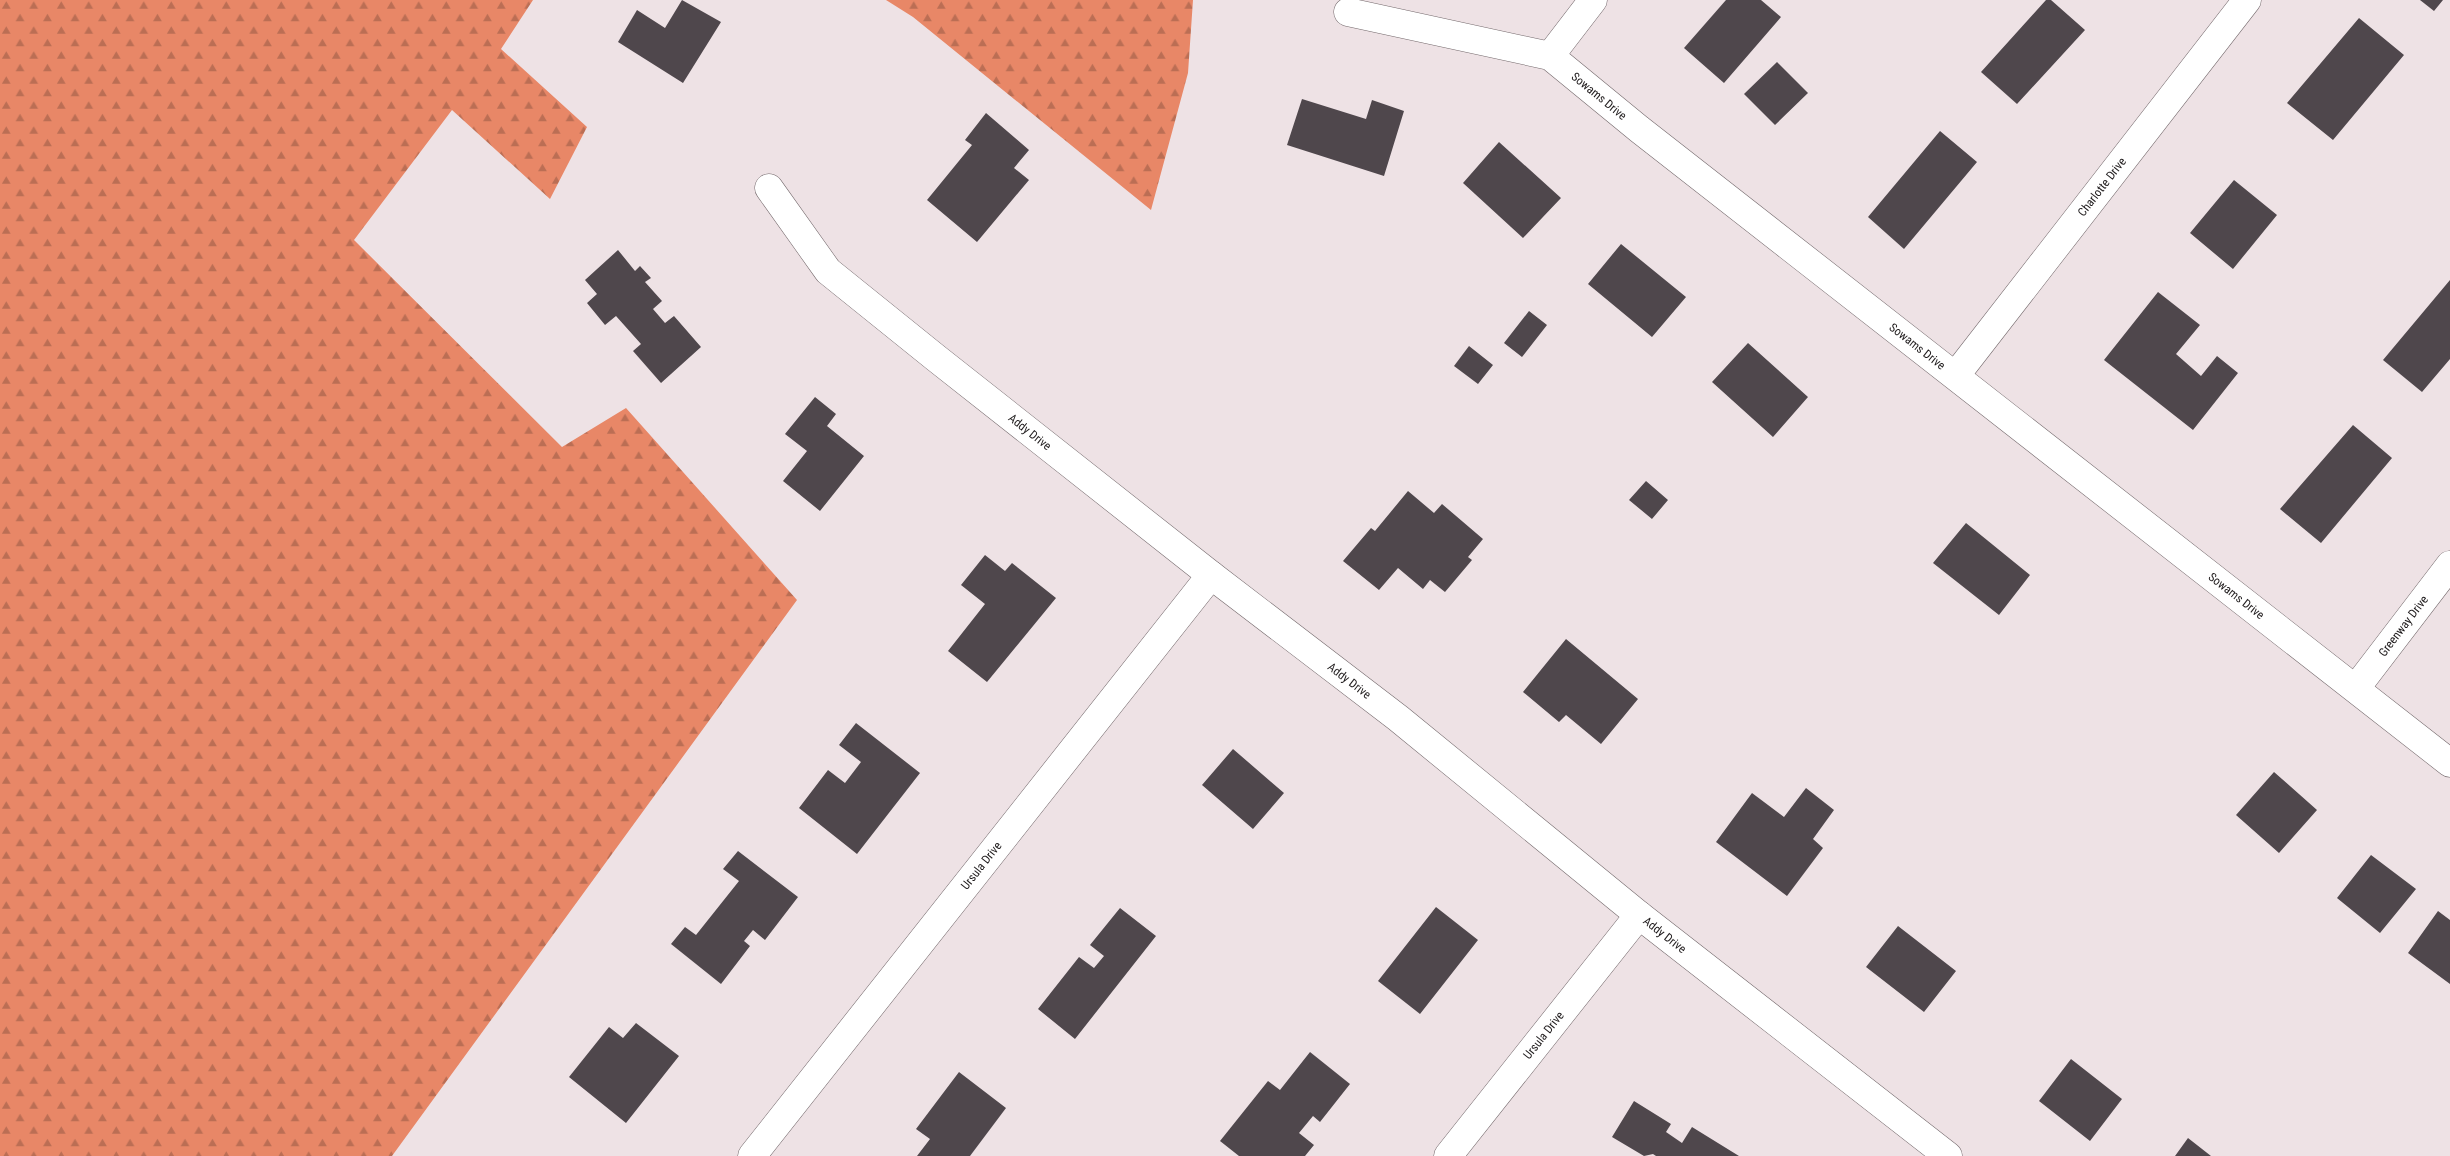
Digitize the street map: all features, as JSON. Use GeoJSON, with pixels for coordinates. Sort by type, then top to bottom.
{"type":"FeatureCollection","features":[{"type":"Feature","properties":{"kind":"street"},"geometry":{"type":"LineString","coordinates":[[1550,56],[1593,0]]}},
{"type":"Feature","properties":{"kind":"street","name":"Charlotte Drive"},"geometry":{"type":"LineString","coordinates":[[1956,375],[2247,0]]}},
{"type":"Feature","properties":{"kind":"street","name":"Sowams Drive"},"geometry":{"type":"LineString","coordinates":[[1348,12],[1550,56],[1639,129],[2450,763]]}},
{"type":"Feature","properties":{"kind":"street","name":"Addy Drive"},"geometry":{"type":"LineString","coordinates":[[769,188],[828,271],[1211,575],[1398,718],[1639,915],[1948,1156]]}},
{"type":"Feature","properties":{"kind":"street","name":"Greenway Drive"},"geometry":{"type":"LineString","coordinates":[[2356,688],[2450,565]]}},
{"type":"Feature","properties":{"kind":"street","name":"Ursula Drive"},"geometry":{"type":"LineString","coordinates":[[752,1156],[1211,575]]}},
{"type":"Feature","properties":{"kind":"street","name":"Ursula Drive"},"geometry":{"type":"LineString","coordinates":[[1448,1156],[1639,915]]}},
{"type":"Feature","properties":{"kind":"green space"},"geometry":{"type":"Polygon","coordinates":[[[0,0],[533,0],[501,49],[587,127],[550,199],[452,110],[354,240],[562,447],[626,408],[797,600],[392,1156],[0,1156],[0,0]]]}},
{"type":"Feature","properties":{"kind":"green space"},"geometry":{"type":"Polygon","coordinates":[[[886,0],[1193,0],[1188,73],[1151,210],[913,17],[886,0]]]}},
{"type":"Feature","properties":{"kind":"building"},"geometry":{"type":"Polygon","coordinates":[[[682,0],[721,22],[683,83],[618,42],[637,10],[665,28],[682,0]]]}},
{"type":"Feature","properties":{"kind":"building"},"geometry":{"type":"Polygon","coordinates":[[[1726,0],[1761,0],[1781,17],[1724,83],[1684,48],[1726,0]]]}},
{"type":"Feature","properties":{"kind":"building"},"geometry":{"type":"Polygon","coordinates":[[[2046,0],[2051,0],[2085,30],[2017,104],[1981,72],[2046,0]]]}},
{"type":"Feature","properties":{"kind":"building"},"geometry":{"type":"Polygon","coordinates":[[[2420,0],[2443,0],[2434,11],[2420,0]]]}},
{"type":"Feature","properties":{"kind":"building"},"geometry":{"type":"Polygon","coordinates":[[[2359,18],[2404,55],[2333,140],[2287,103],[2359,18]]]}},
{"type":"Feature","properties":{"kind":"building"},"geometry":{"type":"Polygon","coordinates":[[[1777,62],[1808,93],[1775,125],[1744,94],[1777,62]]]}},
{"type":"Feature","properties":{"kind":"building"},"geometry":{"type":"Polygon","coordinates":[[[1302,99],[1366,119],[1372,100],[1404,111],[1384,176],[1287,145],[1302,99]]]}},
{"type":"Feature","properties":{"kind":"building"},"geometry":{"type":"Polygon","coordinates":[[[986,113],[1029,150],[1014,168],[1029,180],[977,242],[927,200],[972,145],[965,140],[986,113]]]}},
{"type":"Feature","properties":{"kind":"building"},"geometry":{"type":"Polygon","coordinates":[[[1940,131],[1977,162],[1904,249],[1868,217],[1940,131]]]}},
{"type":"Feature","properties":{"kind":"building"},"geometry":{"type":"Polygon","coordinates":[[[1499,142],[1561,198],[1523,238],[1463,183],[1499,142]]]}},
{"type":"Feature","properties":{"kind":"building"},"geometry":{"type":"Polygon","coordinates":[[[2234,180],[2277,215],[2233,269],[2190,233],[2234,180]]]}},
{"type":"Feature","properties":{"kind":"building"},"geometry":{"type":"Polygon","coordinates":[[[1621,244],[1686,297],[1652,337],[1588,284],[1621,244]]]}},
{"type":"Feature","properties":{"kind":"building"},"geometry":{"type":"Polygon","coordinates":[[[618,250],[635,271],[640,266],[651,278],[645,282],[662,301],[653,309],[665,323],[674,316],[701,347],[661,383],[633,351],[641,344],[616,316],[605,325],[587,303],[597,294],[585,280],[618,250]]]}},
{"type":"Feature","properties":{"kind":"building"},"geometry":{"type":"Polygon","coordinates":[[[2450,280],[2450,359],[2422,392],[2383,360],[2450,280]]]}},
{"type":"Feature","properties":{"kind":"building"},"geometry":{"type":"Polygon","coordinates":[[[2158,292],[2200,325],[2176,354],[2201,376],[2217,356],[2238,373],[2193,430],[2104,360],[2158,292]]]}},
{"type":"Feature","properties":{"kind":"building"},"geometry":{"type":"Polygon","coordinates":[[[1529,311],[1547,325],[1522,357],[1504,343],[1529,311]]]}},
{"type":"Feature","properties":{"kind":"building"},"geometry":{"type":"Polygon","coordinates":[[[1748,343],[1808,397],[1773,437],[1712,382],[1748,343]]]}},
{"type":"Feature","properties":{"kind":"building"},"geometry":{"type":"Polygon","coordinates":[[[1469,346],[1493,365],[1478,384],[1454,366],[1469,346]]]}},
{"type":"Feature","properties":{"kind":"building"},"geometry":{"type":"Polygon","coordinates":[[[815,397],[836,414],[827,426],[864,456],[820,511],[783,481],[807,451],[785,434],[815,397]]]}},
{"type":"Feature","properties":{"kind":"building"},"geometry":{"type":"Polygon","coordinates":[[[2353,425],[2392,458],[2321,543],[2280,509],[2353,425]]]}},
{"type":"Feature","properties":{"kind":"building"},"geometry":{"type":"Polygon","coordinates":[[[1646,481],[1668,500],[1652,519],[1629,500],[1646,481]]]}},
{"type":"Feature","properties":{"kind":"building"},"geometry":{"type":"Polygon","coordinates":[[[1408,491],[1434,513],[1442,504],[1483,539],[1468,557],[1472,560],[1445,592],[1430,580],[1423,589],[1398,568],[1379,590],[1343,561],[1371,528],[1375,531],[1408,491]]]}},
{"type":"Feature","properties":{"kind":"building"},"geometry":{"type":"Polygon","coordinates":[[[1966,523],[2030,575],[1999,615],[1933,563],[1966,523]]]}},
{"type":"Feature","properties":{"kind":"building"},"geometry":{"type":"Polygon","coordinates":[[[985,555],[1005,571],[1012,563],[1056,598],[987,682],[948,651],[985,604],[961,585],[985,555]]]}},
{"type":"Feature","properties":{"kind":"building"},"geometry":{"type":"Polygon","coordinates":[[[1566,639],[1638,699],[1601,744],[1566,715],[1559,722],[1523,692],[1566,639]]]}},
{"type":"Feature","properties":{"kind":"building"},"geometry":{"type":"Polygon","coordinates":[[[856,723],[920,773],[857,854],[799,808],[828,770],[845,783],[861,762],[839,745],[856,723]]]}},
{"type":"Feature","properties":{"kind":"building"},"geometry":{"type":"Polygon","coordinates":[[[1233,749],[1284,793],[1253,829],[1202,785],[1233,749]]]}},
{"type":"Feature","properties":{"kind":"building"},"geometry":{"type":"Polygon","coordinates":[[[2274,772],[2317,810],[2279,853],[2236,815],[2274,772]]]}},
{"type":"Feature","properties":{"kind":"building"},"geometry":{"type":"Polygon","coordinates":[[[1806,788],[1834,810],[1813,839],[1823,848],[1787,896],[1716,842],[1752,793],[1784,817],[1806,788]]]}},
{"type":"Feature","properties":{"kind":"building"},"geometry":{"type":"Polygon","coordinates":[[[738,851],[798,897],[765,940],[753,930],[744,941],[750,946],[721,984],[671,944],[685,927],[696,935],[739,881],[723,869],[738,851]]]}},
{"type":"Feature","properties":{"kind":"building"},"geometry":{"type":"Polygon","coordinates":[[[2371,855],[2416,889],[2380,933],[2337,898],[2371,855]]]}},
{"type":"Feature","properties":{"kind":"building"},"geometry":{"type":"Polygon","coordinates":[[[1436,907],[1478,940],[1420,1014],[1378,981],[1436,907]]]}},
{"type":"Feature","properties":{"kind":"building"},"geometry":{"type":"Polygon","coordinates":[[[1120,908],[1156,936],[1075,1039],[1038,1009],[1079,957],[1094,968],[1104,956],[1090,945],[1120,908]]]}},
{"type":"Feature","properties":{"kind":"building"},"geometry":{"type":"Polygon","coordinates":[[[2438,911],[2450,920],[2450,984],[2408,953],[2438,911]]]}},
{"type":"Feature","properties":{"kind":"building"},"geometry":{"type":"Polygon","coordinates":[[[1898,926],[1956,971],[1924,1012],[1866,967],[1898,926]]]}},
{"type":"Feature","properties":{"kind":"building"},"geometry":{"type":"Polygon","coordinates":[[[636,1023],[679,1056],[626,1123],[569,1077],[609,1027],[623,1038],[636,1023]]]}},
{"type":"Feature","properties":{"kind":"building"},"geometry":{"type":"Polygon","coordinates":[[[1310,1052],[1350,1084],[1320,1122],[1313,1116],[1299,1133],[1314,1145],[1305,1156],[1239,1156],[1220,1141],[1268,1081],[1280,1090],[1310,1052]]]}},
{"type":"Feature","properties":{"kind":"building"},"geometry":{"type":"Polygon","coordinates":[[[2071,1059],[2122,1099],[2090,1141],[2039,1101],[2071,1059]]]}},
{"type":"Feature","properties":{"kind":"building"},"geometry":{"type":"Polygon","coordinates":[[[959,1072],[1006,1108],[970,1156],[917,1156],[930,1139],[916,1129],[959,1072]]]}},
{"type":"Feature","properties":{"kind":"building"},"geometry":{"type":"Polygon","coordinates":[[[1634,1101],[1671,1124],[1666,1132],[1682,1143],[1692,1127],[1739,1156],[1656,1156],[1653,1154],[1644,1156],[1612,1137],[1634,1101]]]}},
{"type":"Feature","properties":{"kind":"building"},"geometry":{"type":"Polygon","coordinates":[[[2188,1138],[2211,1156],[2175,1156],[2188,1138]]]}}]}
